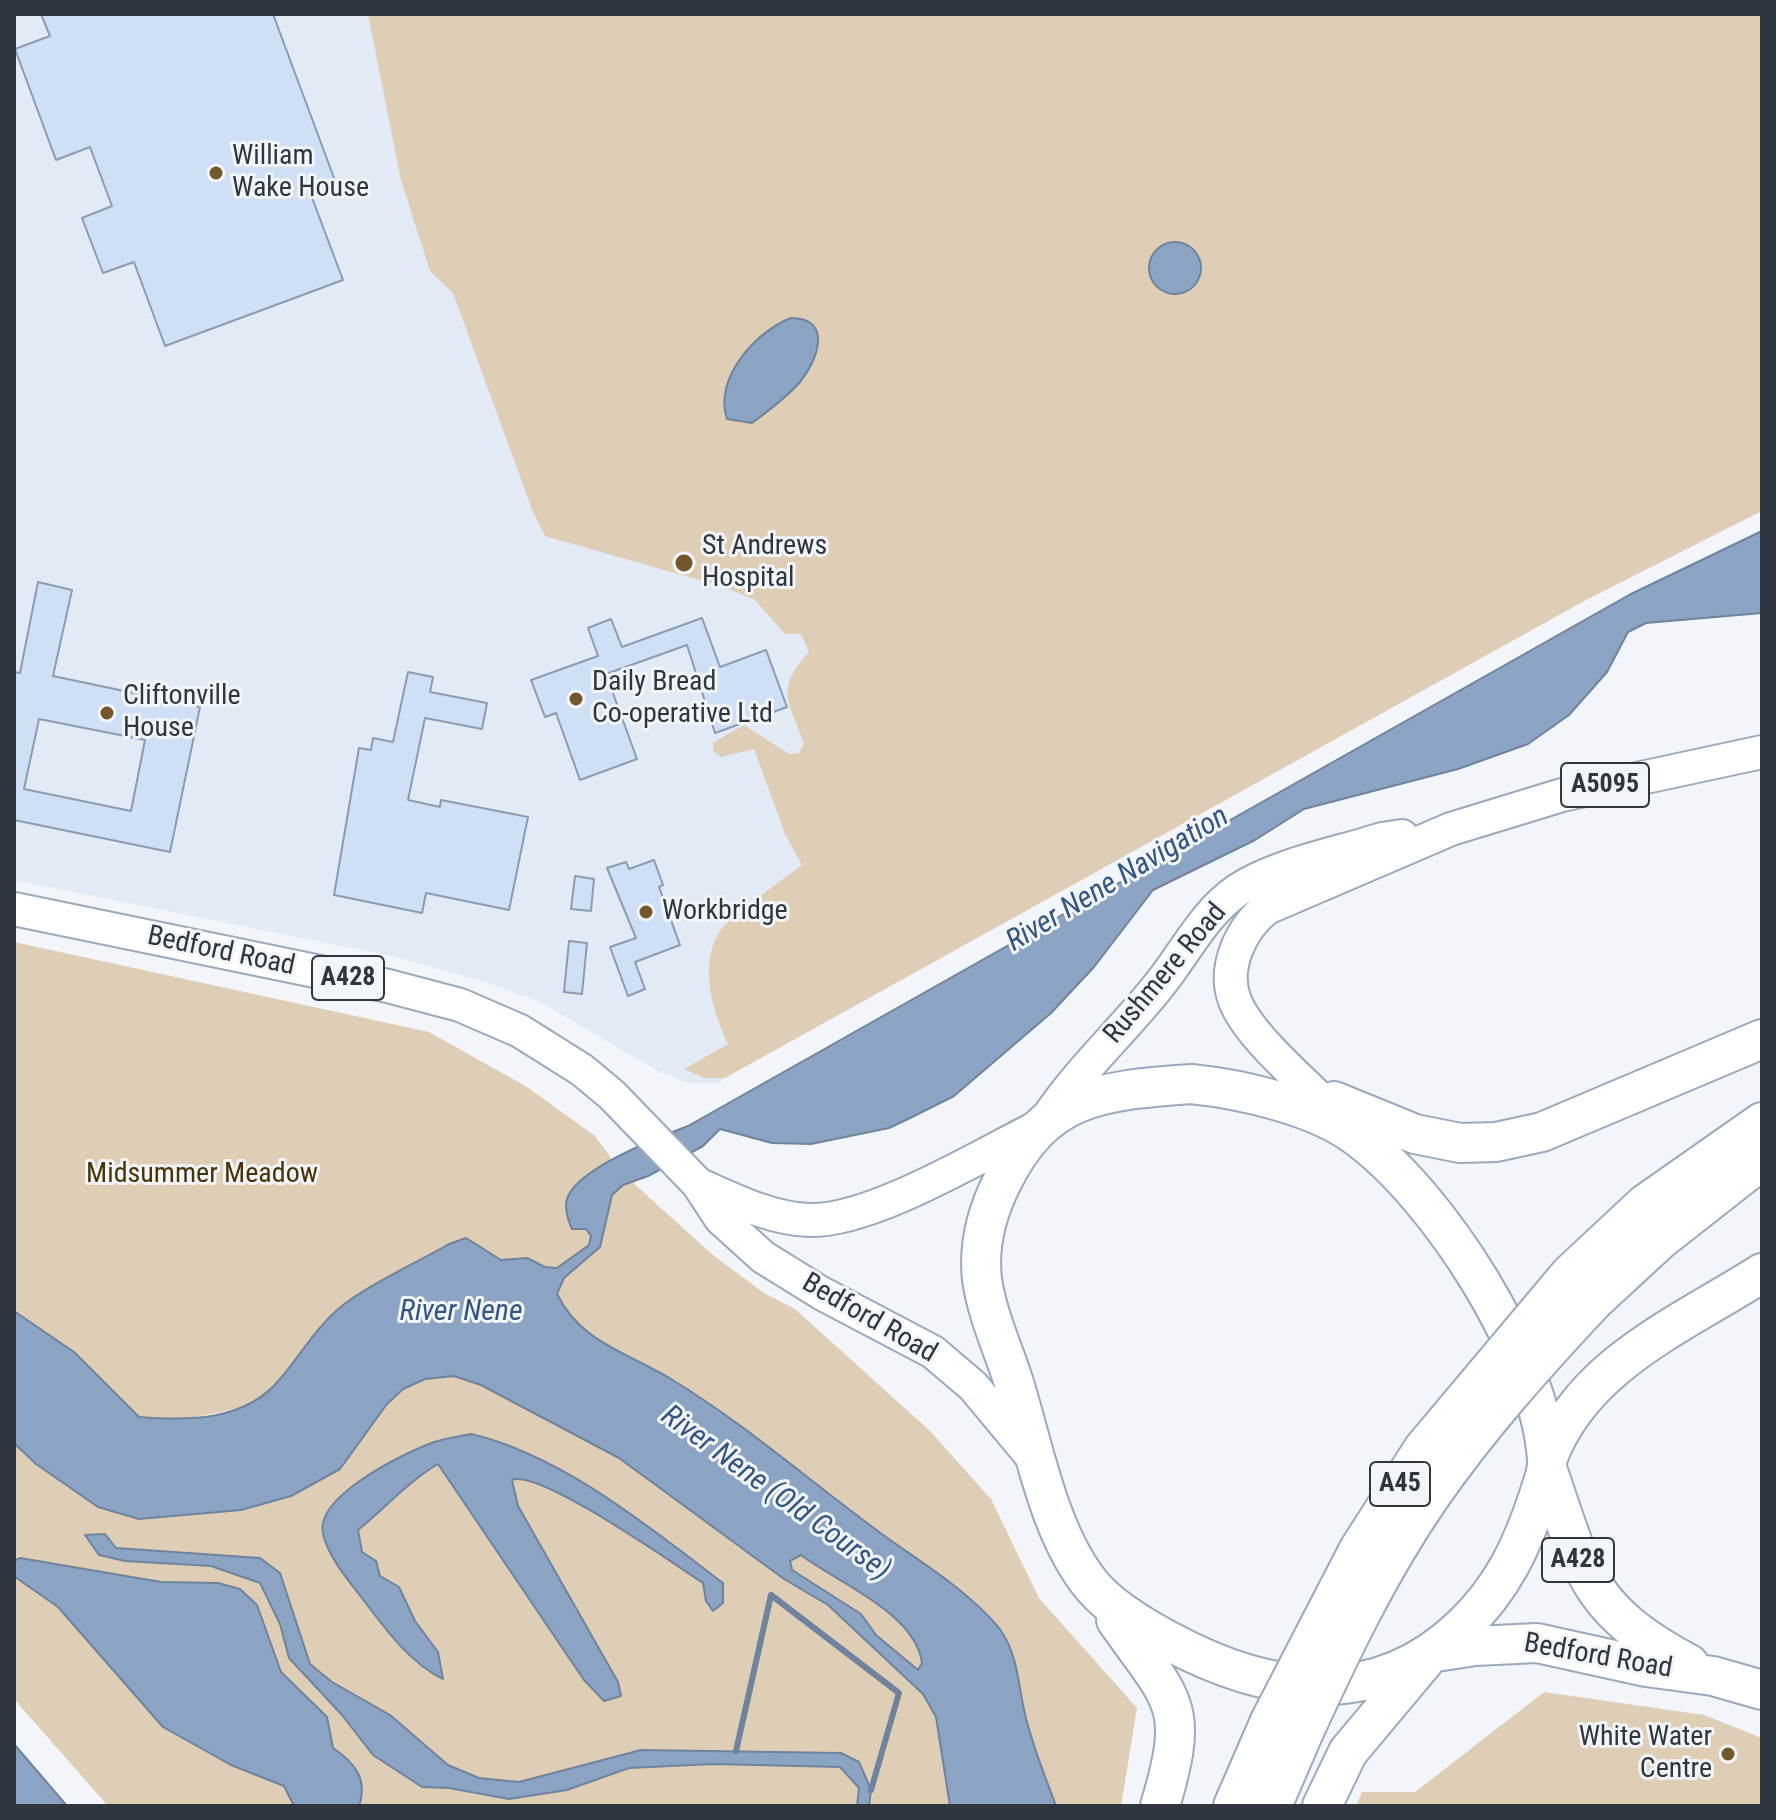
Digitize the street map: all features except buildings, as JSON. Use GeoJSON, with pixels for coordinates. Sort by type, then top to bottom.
{"type":"FeatureCollection","features":[{"type":"Feature","properties":{"kind":"highway"},"geometry":{"type":"LineString","coordinates":[[1160,1806],[1177,1741],[1177,1722],[1168,1694],[1151,1663],[1094,1588],[1068,1544],[1035,1461],[1014,1382],[987,1309],[982,1274],[982,1236],[990,1205],[1025,1141],[1042,1123],[1137,1071],[1165,1060],[1196,1058],[1259,1069],[1415,1134],[1460,1143],[1496,1142],[1542,1132],[1762,1039]]}},
{"type":"Feature","properties":{"kind":"highway","name":"Bedford Road"},"geometry":{"type":"LineString","coordinates":[[1099,1094],[1191,1084],[1217,1086],[1291,1107],[1353,1133],[1381,1157],[1433,1213],[1472,1270],[1514,1344],[1532,1385],[1547,1464],[1579,1564],[1597,1594],[1638,1636],[1713,1676]]}},
{"type":"Feature","properties":{"kind":"highway","name":"A45"},"geometry":{"type":"LineString","coordinates":[[1272,1806],[1287,1728],[1359,1549],[1423,1449],[1582,1287],[1645,1204],[1762,1122]]}},
{"type":"Feature","properties":{"kind":"highway","name":"A45"},"geometry":{"type":"LineString","coordinates":[[1582,1287],[1660,1240],[1762,1160]]}},
{"type":"Feature","properties":{"kind":"highway"},"geometry":{"type":"LineString","coordinates":[[1322,1806],[1348,1752],[1432,1655],[1499,1588],[1523,1541],[1547,1464],[1569,1414],[1608,1370],[1762,1273]]}},
{"type":"Feature","properties":{"kind":"highway","name":"Bedford Road"},"geometry":{"type":"LineString","coordinates":[[1094,1588],[1154,1633],[1197,1657],[1247,1677],[1311,1686],[1346,1684],[1432,1655],[1475,1646],[1537,1643],[1646,1667],[1713,1676],[1762,1690]]}},
{"type":"Feature","properties":{"kind":"highway","name":"A45"},"geometry":{"type":"LineString","coordinates":[[1233,1806],[1287,1728]]}},
{"type":"Feature","properties":{"kind":"main road","name":"Rushmere Road"},"geometry":{"type":"LineString","coordinates":[[1353,1133],[1252,1029],[1234,1000],[1234,959],[1245,928],[1267,908],[1451,829],[1562,795],[1762,752]]}},
{"type":"Feature","properties":{"kind":"main road","name":"Rushmere Road"},"geometry":{"type":"LineString","coordinates":[[1042,1123],[1069,1085],[1161,984],[1194,936],[1237,891],[1261,878],[1382,839],[1451,829]]}},
{"type":"Feature","properties":{"kind":"main road","name":"Bedford Road"},"geometry":{"type":"LineString","coordinates":[[14,909],[388,986],[460,1005],[520,1031],[582,1070],[647,1128],[691,1177],[721,1219],[763,1257],[821,1293],[933,1352],[973,1386],[1035,1461]]}},
{"type":"Feature","properties":{"kind":"main road","name":"Bedford Road"},"geometry":{"type":"LineString","coordinates":[[691,1177],[749,1207],[787,1217],[812,1220],[845,1215],[877,1206],[1042,1123]]}},
{"type":"Feature","properties":{"kind":"shaded area","name":"St Andrews Hospital"},"geometry":{"type":"Polygon","coordinates":[[[14,14],[1762,14],[863,924],[720,1083],[689,1083],[660,1072],[538,1001],[482,981],[396,957],[14,880],[14,14]]]}},
{"type":"Feature","properties":{"kind":"green space","name":"St Andrews Hospital"},"geometry":{"type":"Polygon","coordinates":[[[368,14],[1762,14],[1762,511],[1586,600],[725,1078],[704,1078],[684,1069],[728,1044],[717,1018],[710,988],[713,944],[720,931],[734,917],[802,865],[785,834],[754,749],[721,757],[714,752],[713,743],[744,725],[789,754],[799,753],[804,743],[790,705],[788,686],[798,665],[809,652],[801,634],[785,634],[755,600],[724,587],[545,536],[533,512],[453,293],[430,271],[401,180],[368,14]]]}},
{"type":"Feature","properties":{"kind":"green space","name":"Midsummer Meadow"},"geometry":{"type":"Polygon","coordinates":[[[14,942],[429,1032],[527,1087],[595,1136],[621,1172],[713,1255],[764,1293],[795,1309],[929,1430],[991,1499],[1039,1598],[1137,1708],[1121,1806],[108,1806],[14,1699],[14,1443],[36,1464],[98,1507],[340,1469],[387,1404],[403,1389],[425,1379],[454,1376],[566,1268],[545,1267],[527,1258],[501,1260],[487,1252],[310,1338],[279,1381],[251,1406],[180,1420],[139,1417],[74,1352],[14,1311],[14,942]]]}},
{"type":"Feature","properties":{"kind":"green space"},"geometry":{"type":"Polygon","coordinates":[[[1544,1692],[1704,1715],[1762,1738],[1762,1806],[1356,1806],[1362,1792],[1415,1792],[1544,1692]]]}},
{"type":"Feature","properties":{"kind":"water"},"geometry":{"type":"Polygon","coordinates":[[[1175,242],[1194,249],[1201,268],[1194,287],[1175,294],[1156,287],[1149,268],[1156,249],[1175,242]]]}},
{"type":"Feature","properties":{"kind":"water"},"geometry":{"type":"Polygon","coordinates":[[[791,318],[804,320],[813,325],[817,332],[816,352],[807,373],[777,404],[752,423],[727,419],[724,404],[726,388],[741,358],[764,334],[791,318]]]}},
{"type":"Feature","properties":{"kind":"water","name":"River Nene"},"geometry":{"type":"Polygon","coordinates":[[[1762,531],[1762,613],[1646,623],[1628,632],[1607,672],[1569,715],[1528,744],[1458,769],[1304,809],[1255,840],[1153,890],[1094,967],[1051,1013],[954,1096],[908,1119],[889,1128],[811,1144],[772,1143],[720,1129],[703,1146],[648,1176],[623,1185],[612,1195],[600,1247],[564,1278],[557,1294],[578,1324],[606,1345],[671,1379],[727,1416],[945,1579],[987,1615],[999,1628],[1010,1648],[1031,1737],[1056,1806],[950,1806],[936,1717],[923,1694],[828,1605],[784,1579],[619,1458],[481,1385],[454,1376],[425,1379],[403,1389],[387,1404],[340,1469],[291,1496],[241,1510],[139,1519],[98,1507],[36,1464],[14,1443],[14,1311],[74,1352],[139,1417],[197,1418],[234,1411],[266,1393],[344,1304],[449,1244],[466,1238],[501,1260],[527,1258],[545,1267],[557,1268],[589,1245],[591,1236],[586,1229],[572,1229],[566,1203],[574,1188],[586,1176],[620,1155],[688,1126],[1629,595],[1762,531]],[[801,1555],[790,1561],[792,1570],[861,1614],[876,1635],[918,1670],[922,1663],[917,1645],[905,1629],[872,1600],[801,1555]]]}},
{"type":"Feature","properties":{"kind":"water"},"geometry":{"type":"Polygon","coordinates":[[[471,1434],[538,1458],[604,1496],[723,1583],[723,1603],[713,1611],[706,1601],[703,1583],[576,1502],[526,1480],[512,1480],[518,1506],[618,1682],[621,1696],[604,1701],[584,1680],[438,1464],[358,1530],[362,1552],[376,1561],[380,1576],[399,1587],[415,1621],[438,1652],[443,1679],[431,1672],[400,1645],[341,1570],[326,1543],[324,1520],[332,1506],[362,1479],[434,1442],[471,1434]]]}},
{"type":"Feature","properties":{"kind":"water"},"geometry":{"type":"Polygon","coordinates":[[[105,1534],[116,1548],[260,1558],[280,1573],[310,1664],[332,1682],[390,1715],[448,1765],[479,1778],[519,1782],[641,1750],[841,1753],[859,1762],[871,1790],[869,1806],[857,1806],[859,1788],[840,1767],[713,1764],[629,1768],[567,1790],[509,1799],[449,1788],[422,1787],[373,1755],[342,1715],[289,1658],[280,1624],[260,1583],[211,1566],[125,1561],[99,1555],[85,1535],[105,1534]]]}},
{"type":"Feature","properties":{"kind":"water"},"geometry":{"type":"Polygon","coordinates":[[[20,1558],[161,1582],[218,1583],[240,1589],[257,1605],[281,1672],[327,1717],[333,1748],[358,1772],[362,1788],[359,1806],[294,1806],[284,1786],[231,1765],[163,1727],[58,1607],[15,1577],[14,1561],[20,1558]]]}},
{"type":"Feature","properties":{"kind":"water"},"geometry":{"type":"Polygon","coordinates":[[[14,1744],[67,1806],[14,1806],[14,1744]]]}},
{"type":"Feature","properties":{"kind":"waterway"},"geometry":{"type":"LineString","coordinates":[[736,1751],[771,1595],[899,1693],[871,1790]]}},
{"type":"Feature","properties":{"kind":"place","name":"William Wake House"},"geometry":{"type":"Point","coordinates":[216,173]}},
{"type":"Feature","properties":{"kind":"place","name":"St Andrews Hospital"},"geometry":{"type":"Point","coordinates":[684,563]}},
{"type":"Feature","properties":{"kind":"place","name":"Daily Bread Co-operative Ltd"},"geometry":{"type":"Point","coordinates":[576,699]}},
{"type":"Feature","properties":{"kind":"place","name":"Cliftonville House"},"geometry":{"type":"Point","coordinates":[107,713]}},
{"type":"Feature","properties":{"kind":"place","name":"Workbridge"},"geometry":{"type":"Point","coordinates":[646,912]}},
{"type":"Feature","properties":{"kind":"place","name":"White Water Centre"},"geometry":{"type":"Point","coordinates":[1728,1754]}},
{"type":"Feature","properties":{"kind":"water label","name":"River Nene Navigation"},"geometry":{"type":"Point","coordinates":[1118,880]}},
{"type":"Feature","properties":{"kind":"water label","name":"River Nene (Old Course)"},"geometry":{"type":"Point","coordinates":[775,1494]}}]}
